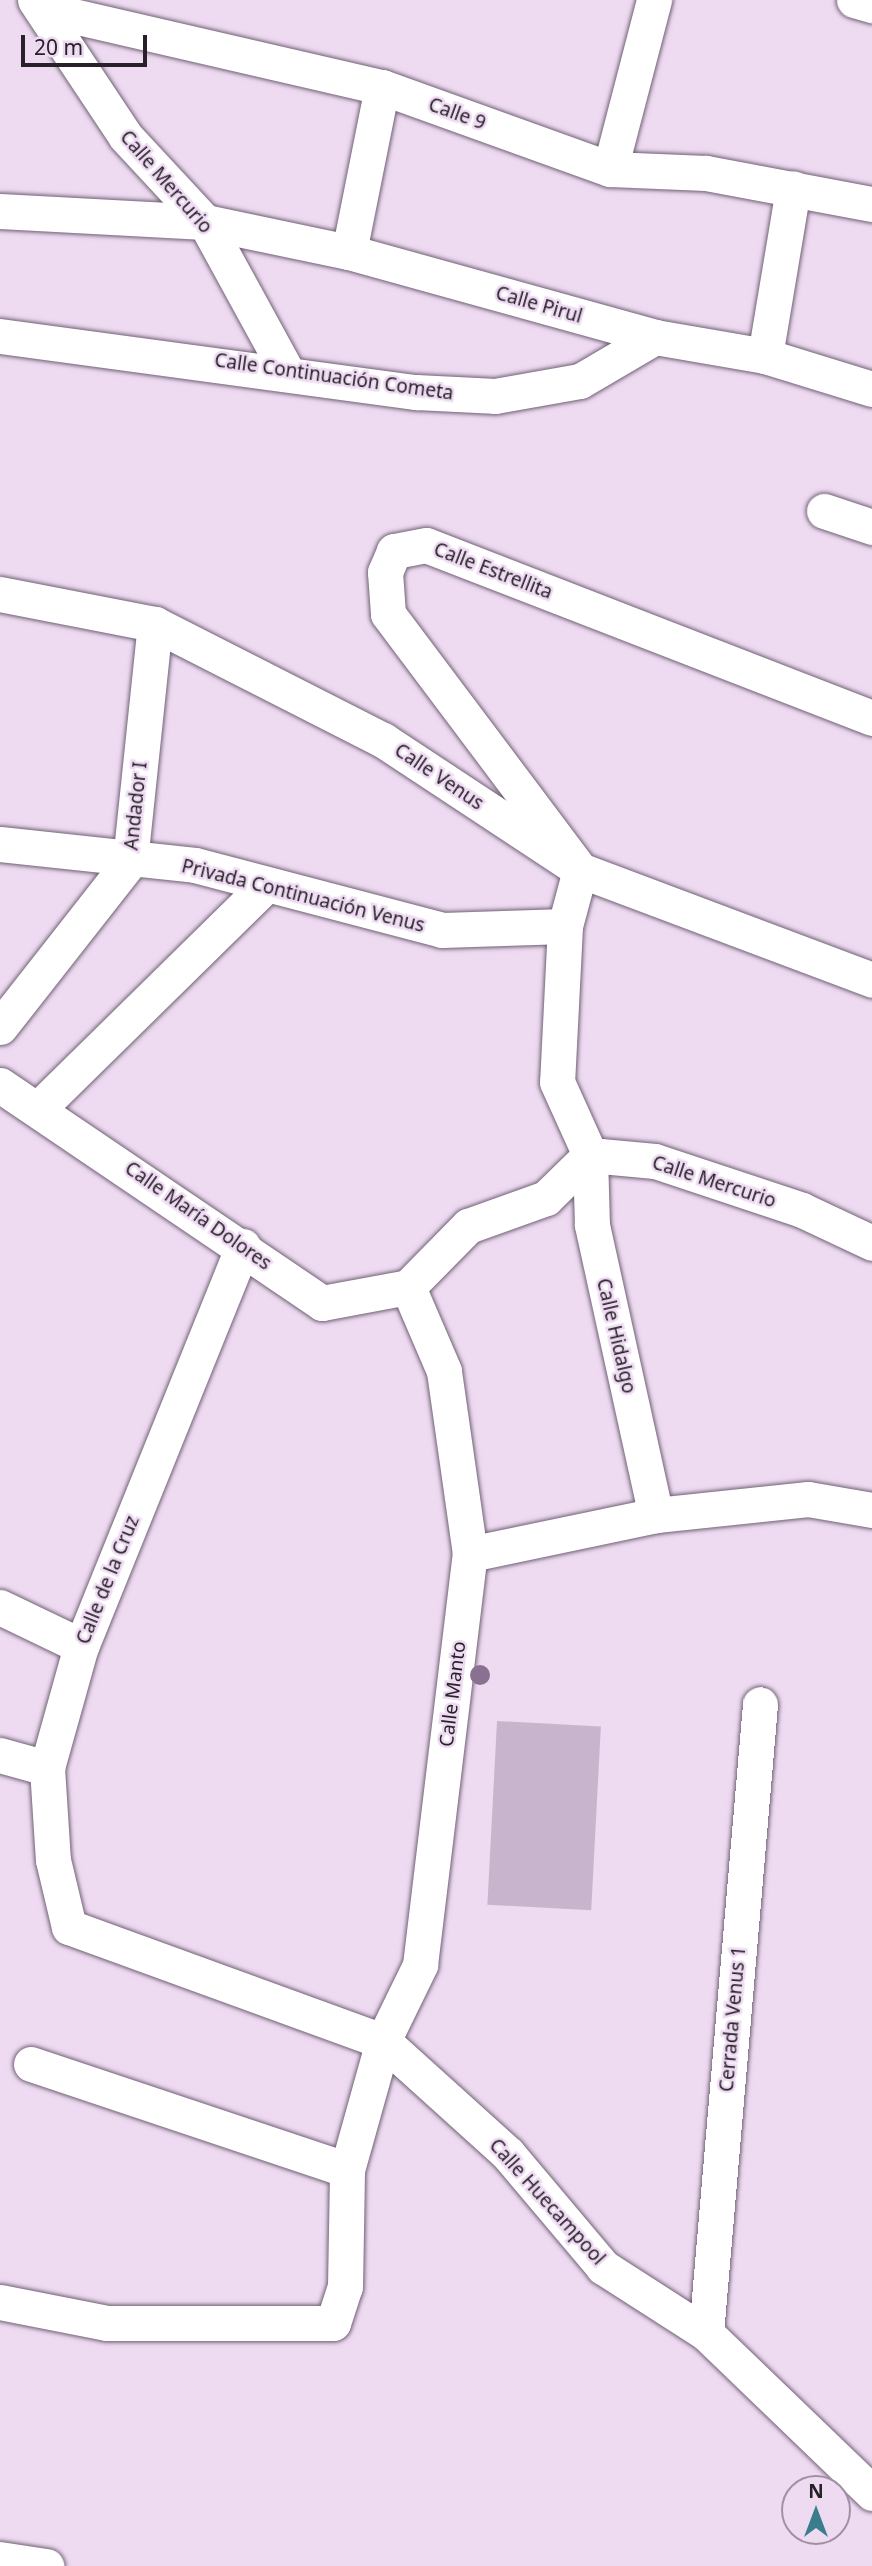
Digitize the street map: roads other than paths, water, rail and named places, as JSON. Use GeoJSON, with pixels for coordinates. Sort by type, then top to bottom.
{"type":"FeatureCollection","features":[{"type":"Feature","properties":{"kind":"street"},"geometry":{"type":"LineString","coordinates":[[610,169],[654,0]]}},
{"type":"Feature","properties":{"kind":"street"},"geometry":{"type":"LineString","coordinates":[[854,0],[872,5]]}},
{"type":"Feature","properties":{"kind":"street","name":"Calle 9"},"geometry":{"type":"LineString","coordinates":[[39,4],[382,87],[610,169],[706,173],[872,204]]}},
{"type":"Feature","properties":{"kind":"street","name":"Calle Mercurio"},"geometry":{"type":"LineString","coordinates":[[39,4],[126,137],[205,222],[286,370]]}},
{"type":"Feature","properties":{"kind":"street"},"geometry":{"type":"LineString","coordinates":[[349,252],[382,87]]}},
{"type":"Feature","properties":{"kind":"street"},"geometry":{"type":"LineString","coordinates":[[765,356],[793,188]]}},
{"type":"Feature","properties":{"kind":"street","name":"Calle Pirul"},"geometry":{"type":"LineString","coordinates":[[0,211],[205,222],[349,252],[656,337],[765,356],[872,389]]}},
{"type":"Feature","properties":{"kind":"street","name":"Calle Continuación Cometa"},"geometry":{"type":"LineString","coordinates":[[0,335],[286,370],[416,392],[495,396],[580,382],[656,337]]}},
{"type":"Feature","properties":{"kind":"street"},"geometry":{"type":"LineString","coordinates":[[824,511],[872,527]]}},
{"type":"Feature","properties":{"kind":"street","name":"Calle Estrellita"},"geometry":{"type":"LineString","coordinates":[[580,870],[388,614],[385,572],[394,551],[426,545],[872,718]]}},
{"type":"Feature","properties":{"kind":"street","name":"Calle Venus"},"geometry":{"type":"LineString","coordinates":[[0,594],[155,624],[383,740],[580,870],[872,980]]}},
{"type":"Feature","properties":{"kind":"street","name":"Andador I"},"geometry":{"type":"LineString","coordinates":[[0,1027],[130,860],[155,624]]}},
{"type":"Feature","properties":{"kind":"street","name":"Privada Continuación Venus"},"geometry":{"type":"LineString","coordinates":[[0,844],[195,865],[264,887],[442,930],[565,926]]}},
{"type":"Feature","properties":{"kind":"street"},"geometry":{"type":"LineString","coordinates":[[408,1287],[468,1226],[546,1198],[590,1155],[556,1082],[565,926],[580,870]]}},
{"type":"Feature","properties":{"kind":"street"},"geometry":{"type":"LineString","coordinates":[[40,1107],[264,887]]}},
{"type":"Feature","properties":{"kind":"street","name":"Calle María Dolores"},"geometry":{"type":"LineString","coordinates":[[0,1085],[40,1107],[243,1246],[321,1303],[408,1287]]}},
{"type":"Feature","properties":{"kind":"street","name":"Calle Mercurio"},"geometry":{"type":"LineString","coordinates":[[590,1155],[655,1161],[802,1210],[872,1243]]}},
{"type":"Feature","properties":{"kind":"street","name":"Calle Hidalgo"},"geometry":{"type":"LineString","coordinates":[[590,1155],[592,1225],[656,1515]]}},
{"type":"Feature","properties":{"kind":"street","name":"Calle de la Cruz"},"geometry":{"type":"LineString","coordinates":[[69,1927],[53,1860],[47,1768],[81,1646],[243,1246]]}},
{"type":"Feature","properties":{"kind":"street","name":"Calle Manto"},"geometry":{"type":"LineString","coordinates":[[0,2302],[107,2323],[333,2323],[345,2287],[347,2170],[383,2040],[421,1965],[470,1555],[444,1371],[408,1287]]}},
{"type":"Feature","properties":{"kind":"street"},"geometry":{"type":"LineString","coordinates":[[470,1555],[656,1515],[808,1499],[872,1510]]}},
{"type":"Feature","properties":{"kind":"street"},"geometry":{"type":"LineString","coordinates":[[0,1607],[81,1646]]}},
{"type":"Feature","properties":{"kind":"street","name":"Cerrada Venus 1"},"geometry":{"type":"LineString","coordinates":[[706,2333],[760,1704]]}},
{"type":"Feature","properties":{"kind":"street"},"geometry":{"type":"LineString","coordinates":[[0,1755],[47,1768]]}},
{"type":"Feature","properties":{"kind":"street","name":"Calle Huecampool"},"geometry":{"type":"LineString","coordinates":[[69,1927],[383,2040],[508,2154],[603,2267],[706,2333],[872,2493]]}},
{"type":"Feature","properties":{"kind":"street"},"geometry":{"type":"LineString","coordinates":[[31,2064],[347,2170]]}},
{"type":"Feature","properties":{"kind":"street"},"geometry":{"type":"LineString","coordinates":[[8,2561],[46,2566]]}}]}
